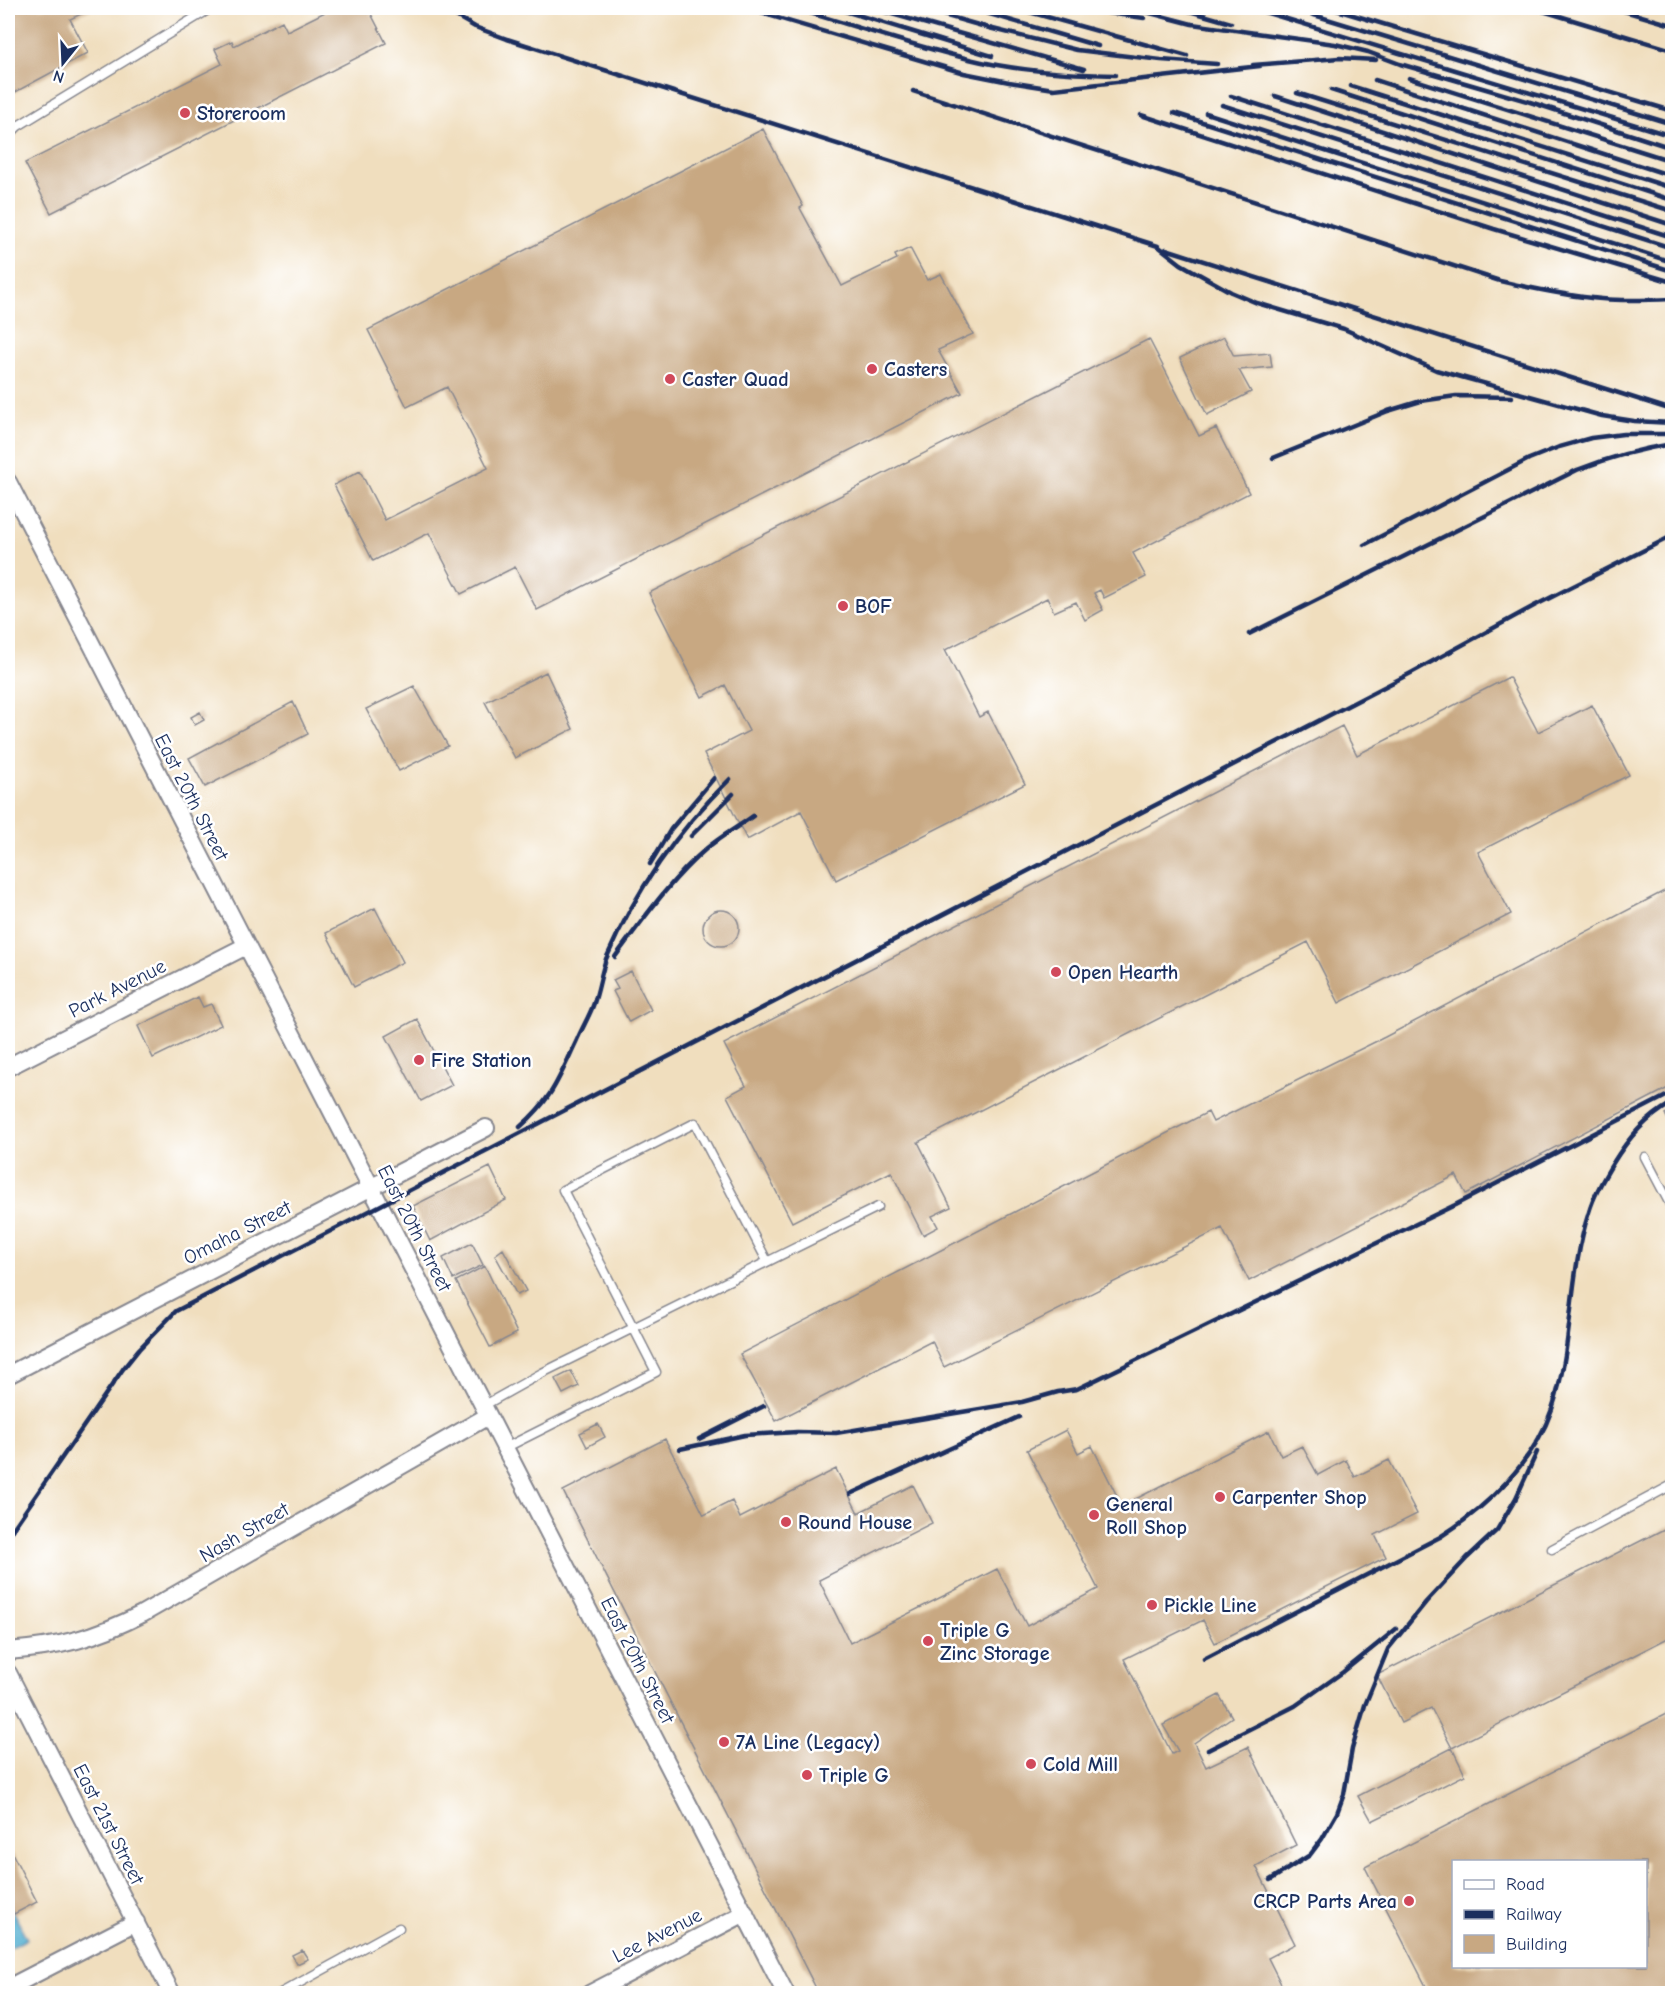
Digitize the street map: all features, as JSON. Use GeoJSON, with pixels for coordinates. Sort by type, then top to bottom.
{"type":"FeatureCollection","features":[{"type":"Feature","properties":{"kind":"street","name":"East 20th Street"},"geometry":{"type":"LineString","coordinates":[[8,482],[786,1994]]}},
{"type":"Feature","properties":{"kind":"street","name":"Park Avenue"},"geometry":{"type":"LineString","coordinates":[[8,1067],[246,946]]}},
{"type":"Feature","properties":{"kind":"street","name":"Omaha Street"},"geometry":{"type":"LineString","coordinates":[[8,1375],[486,1128]]}},
{"type":"Feature","properties":{"kind":"street","name":"Nash Street"},"geometry":{"type":"LineString","coordinates":[[8,1651],[42,1649],[72,1643],[111,1630],[153,1608],[486,1411]]}},
{"type":"Feature","properties":{"kind":"street","name":"East 21st Street"},"geometry":{"type":"LineString","coordinates":[[8,1673],[172,1994]]}},
{"type":"Feature","properties":{"kind":"street","name":"Lee Avenue"},"geometry":{"type":"LineString","coordinates":[[589,1994],[745,1913]]}},
{"type":"Feature","properties":{"kind":"street"},"geometry":{"type":"LineString","coordinates":[[8,1988],[136,1922]]}},
{"type":"Feature","properties":{"kind":"lane"},"geometry":{"type":"LineString","coordinates":[[8,136],[18,126],[211,8]]}},
{"type":"Feature","properties":{"kind":"lane"},"geometry":{"type":"LineString","coordinates":[[505,1448],[656,1372],[563,1190],[695,1123],[767,1261]]}},
{"type":"Feature","properties":{"kind":"lane"},"geometry":{"type":"LineString","coordinates":[[1645,1157],[1672,1208]]}},
{"type":"Feature","properties":{"kind":"lane"},"geometry":{"type":"LineString","coordinates":[[486,1411],[542,1373],[878,1207]]}},
{"type":"Feature","properties":{"kind":"lane"},"geometry":{"type":"LineString","coordinates":[[1552,1549],[1672,1485]]}},
{"type":"Feature","properties":{"kind":"lane"},"geometry":{"type":"LineString","coordinates":[[279,1994],[399,1928]]}},
{"type":"Feature","properties":{"kind":"water"},"geometry":{"type":"Polygon","coordinates":[[[8,1902],[27,1939],[8,1949],[8,1902]]]}},
{"type":"Feature","properties":{"kind":"building"},"geometry":{"type":"Polygon","coordinates":[[[15,8],[94,8],[70,19],[88,53],[8,96],[8,11],[15,8]]]}},
{"type":"Feature","properties":{"kind":"building","name":"Storeroom"},"geometry":{"type":"Polygon","coordinates":[[[333,8],[368,8],[386,43],[51,213],[25,163],[222,64],[215,49],[232,41],[234,46],[282,21],[287,31],[333,8]]]}},
{"type":"Feature","properties":{"kind":"building","name":"Casters"},"geometry":{"type":"Polygon","coordinates":[[[763,129],[803,206],[800,208],[842,286],[897,259],[895,255],[910,248],[927,280],[941,274],[973,334],[938,350],[962,393],[537,610],[515,567],[461,594],[429,533],[373,561],[334,485],[360,471],[385,520],[488,468],[447,387],[407,407],[368,330],[763,129]]]}},
{"type":"Feature","properties":{"kind":"building"},"geometry":{"type":"Polygon","coordinates":[[[1224,337],[1234,356],[1270,353],[1272,367],[1239,370],[1251,392],[1207,415],[1180,358],[1224,337]]]}},
{"type":"Feature","properties":{"kind":"building","name":"BOF"},"geometry":{"type":"Polygon","coordinates":[[[1149,339],[1199,436],[1216,428],[1249,493],[1133,553],[1146,577],[1104,598],[1100,590],[1094,593],[1103,610],[1085,620],[1076,602],[1054,612],[1047,598],[945,650],[979,717],[988,712],[1025,784],[836,880],[801,811],[747,840],[704,754],[749,731],[725,685],[702,697],[649,593],[1149,339]]]}},
{"type":"Feature","properties":{"kind":"building"},"geometry":{"type":"Polygon","coordinates":[[[546,672],[573,729],[515,758],[485,702],[546,672]]]}},
{"type":"Feature","properties":{"kind":"building","name":"Open Hearth"},"geometry":{"type":"Polygon","coordinates":[[[1509,677],[1538,732],[1592,705],[1629,775],[1478,852],[1511,914],[1339,1003],[1308,942],[918,1142],[951,1207],[932,1216],[938,1227],[923,1235],[891,1172],[792,1222],[727,1096],[746,1086],[724,1044],[1342,726],[1357,755],[1509,677]]]}},
{"type":"Feature","properties":{"kind":"building"},"geometry":{"type":"Polygon","coordinates":[[[414,686],[448,746],[399,771],[366,709],[414,686]]]}},
{"type":"Feature","properties":{"kind":"building"},"geometry":{"type":"Polygon","coordinates":[[[293,702],[308,734],[205,787],[189,758],[293,702]]]}},
{"type":"Feature","properties":{"kind":"building"},"geometry":{"type":"Polygon","coordinates":[[[200,712],[204,720],[195,725],[191,717],[200,712]]]}},
{"type":"Feature","properties":{"kind":"building"},"geometry":{"type":"Polygon","coordinates":[[[1672,887],[1672,1086],[1466,1194],[1456,1175],[1249,1281],[1222,1228],[944,1367],[932,1341],[776,1421],[740,1354],[1208,1112],[1213,1122],[1385,1037],[1672,887]]]}},
{"type":"Feature","properties":{"kind":"building"},"geometry":{"type":"Polygon","coordinates":[[[375,908],[403,962],[354,987],[326,933],[375,908]]]}},
{"type":"Feature","properties":{"kind":"building"},"geometry":{"type":"Polygon","coordinates":[[[721,910],[734,915],[739,928],[734,941],[721,946],[708,941],[703,928],[708,915],[721,910]]]}},
{"type":"Feature","properties":{"kind":"building"},"geometry":{"type":"Polygon","coordinates":[[[631,971],[651,1010],[629,1022],[613,991],[618,989],[613,980],[631,971]]]}},
{"type":"Feature","properties":{"kind":"building"},"geometry":{"type":"Polygon","coordinates":[[[198,997],[203,1007],[211,1004],[221,1025],[153,1058],[138,1026],[198,997]]]}},
{"type":"Feature","properties":{"kind":"building","name":"Fire Station"},"geometry":{"type":"Polygon","coordinates":[[[417,1019],[452,1085],[421,1101],[386,1036],[417,1019]]]}},
{"type":"Feature","properties":{"kind":"building"},"geometry":{"type":"Polygon","coordinates":[[[1672,1111],[1672,1128],[1665,1114],[1672,1111]]]}},
{"type":"Feature","properties":{"kind":"building"},"geometry":{"type":"Polygon","coordinates":[[[490,1167],[506,1200],[430,1241],[413,1206],[490,1167]]]}},
{"type":"Feature","properties":{"kind":"building"},"geometry":{"type":"Polygon","coordinates":[[[472,1243],[483,1265],[453,1279],[443,1258],[472,1243]]]}},
{"type":"Feature","properties":{"kind":"building"},"geometry":{"type":"Polygon","coordinates":[[[503,1249],[526,1291],[517,1295],[495,1255],[503,1249]]]}},
{"type":"Feature","properties":{"kind":"building"},"geometry":{"type":"Polygon","coordinates":[[[485,1266],[517,1333],[490,1347],[456,1281],[485,1266]]]}},
{"type":"Feature","properties":{"kind":"building"},"geometry":{"type":"Polygon","coordinates":[[[571,1371],[579,1386],[563,1394],[555,1379],[571,1371]]]}},
{"type":"Feature","properties":{"kind":"building"},"geometry":{"type":"Polygon","coordinates":[[[598,1424],[605,1437],[587,1447],[580,1433],[598,1424]]]}},
{"type":"Feature","properties":{"kind":"building"},"geometry":{"type":"Polygon","coordinates":[[[1066,1430],[1078,1453],[1092,1446],[1122,1506],[1269,1431],[1281,1456],[1302,1446],[1318,1475],[1346,1460],[1355,1477],[1389,1460],[1417,1514],[1375,1535],[1386,1557],[1215,1643],[1203,1620],[1124,1659],[1172,1754],[1178,1751],[1163,1725],[1219,1695],[1232,1717],[1194,1743],[1206,1767],[1248,1747],[1296,1845],[1256,1866],[1295,1944],[1268,1958],[1286,1994],[819,1994],[563,1491],[665,1439],[704,1515],[732,1501],[740,1518],[836,1469],[858,1513],[913,1485],[932,1523],[819,1580],[850,1643],[997,1569],[1027,1626],[1098,1589],[1027,1450],[1066,1430]]]}},
{"type":"Feature","properties":{"kind":"building"},"geometry":{"type":"Polygon","coordinates":[[[1672,1525],[1672,1636],[1452,1748],[1431,1708],[1401,1723],[1377,1675],[1672,1525]]]}},
{"type":"Feature","properties":{"kind":"building"},"geometry":{"type":"Polygon","coordinates":[[[1672,1711],[1672,1994],[1430,1994],[1365,1867],[1672,1711]]]}},
{"type":"Feature","properties":{"kind":"building"},"geometry":{"type":"Polygon","coordinates":[[[1452,1748],[1465,1775],[1372,1821],[1358,1796],[1452,1748]]]}},
{"type":"Feature","properties":{"kind":"building"},"geometry":{"type":"Polygon","coordinates":[[[8,1845],[37,1902],[14,1914],[8,1902],[8,1845]]]}},
{"type":"Feature","properties":{"kind":"building"},"geometry":{"type":"Polygon","coordinates":[[[302,1950],[308,1959],[297,1964],[292,1955],[302,1950]]]}},
{"type":"Feature","properties":{"kind":"railway"},"geometry":{"type":"LineString","coordinates":[[442,8],[475,27],[507,39],[1158,246],[1181,264],[1231,292],[1257,303],[1344,329],[1436,370],[1602,416],[1672,423]]}},
{"type":"Feature","properties":{"kind":"railway"},"geometry":{"type":"LineString","coordinates":[[744,8],[964,73],[1054,89],[1260,66]]}},
{"type":"Feature","properties":{"kind":"railway"},"geometry":{"type":"LineString","coordinates":[[793,8],[925,48],[987,63],[1042,71],[1115,75]]}},
{"type":"Feature","properties":{"kind":"railway"},"geometry":{"type":"LineString","coordinates":[[835,8],[992,56]]}},
{"type":"Feature","properties":{"kind":"railway"},"geometry":{"type":"LineString","coordinates":[[871,8],[1084,69]]}},
{"type":"Feature","properties":{"kind":"railway"},"geometry":{"type":"LineString","coordinates":[[919,8],[1077,50],[1217,64]]}},
{"type":"Feature","properties":{"kind":"railway"},"geometry":{"type":"LineString","coordinates":[[969,8],[1098,46]]}},
{"type":"Feature","properties":{"kind":"railway"},"geometry":{"type":"LineString","coordinates":[[1015,8],[1187,56]]}},
{"type":"Feature","properties":{"kind":"railway"},"geometry":{"type":"LineString","coordinates":[[1072,8],[1144,18]]}},
{"type":"Feature","properties":{"kind":"railway"},"geometry":{"type":"LineString","coordinates":[[1131,8],[1192,24],[1335,44],[1368,52],[1400,64],[1527,101],[1672,148]]}},
{"type":"Feature","properties":{"kind":"railway"},"geometry":{"type":"LineString","coordinates":[[1179,8],[1231,23]]}},
{"type":"Feature","properties":{"kind":"railway"},"geometry":{"type":"LineString","coordinates":[[1251,8],[1672,136]]}},
{"type":"Feature","properties":{"kind":"railway"},"geometry":{"type":"LineString","coordinates":[[1291,8],[1672,124]]}},
{"type":"Feature","properties":{"kind":"railway"},"geometry":{"type":"LineString","coordinates":[[1330,8],[1672,111]]}},
{"type":"Feature","properties":{"kind":"railway"},"geometry":{"type":"LineString","coordinates":[[1533,8],[1672,50]]}},
{"type":"Feature","properties":{"kind":"railway"},"geometry":{"type":"LineString","coordinates":[[1614,8],[1672,25]]}},
{"type":"Feature","properties":{"kind":"railway"},"geometry":{"type":"LineString","coordinates":[[1253,65],[1339,58],[1376,60]]}},
{"type":"Feature","properties":{"kind":"railway"},"geometry":{"type":"LineString","coordinates":[[1409,78],[1672,161]]}},
{"type":"Feature","properties":{"kind":"railway"},"geometry":{"type":"LineString","coordinates":[[1375,80],[1672,176]]}},
{"type":"Feature","properties":{"kind":"railway"},"geometry":{"type":"LineString","coordinates":[[1351,86],[1672,188]]}},
{"type":"Feature","properties":{"kind":"railway"},"geometry":{"type":"LineString","coordinates":[[1331,90],[1672,200]]}},
{"type":"Feature","properties":{"kind":"railway"},"geometry":{"type":"LineString","coordinates":[[913,91],[1500,281],[1589,298],[1672,299]]}},
{"type":"Feature","properties":{"kind":"railway"},"geometry":{"type":"LineString","coordinates":[[1297,93],[1672,211]]}},
{"type":"Feature","properties":{"kind":"railway"},"geometry":{"type":"LineString","coordinates":[[1231,96],[1672,237]]}},
{"type":"Feature","properties":{"kind":"railway"},"geometry":{"type":"LineString","coordinates":[[1275,96],[1672,225]]}},
{"type":"Feature","properties":{"kind":"railway"},"geometry":{"type":"LineString","coordinates":[[1222,105],[1672,248]]}},
{"type":"Feature","properties":{"kind":"railway"},"geometry":{"type":"LineString","coordinates":[[1174,113],[1672,271]]}},
{"type":"Feature","properties":{"kind":"railway"},"geometry":{"type":"LineString","coordinates":[[1206,113],[1672,262]]}},
{"type":"Feature","properties":{"kind":"railway"},"geometry":{"type":"LineString","coordinates":[[1141,115],[1494,229],[1672,282]]}},
{"type":"Feature","properties":{"kind":"railway"},"geometry":{"type":"LineString","coordinates":[[1166,249],[1672,410]]}},
{"type":"Feature","properties":{"kind":"railway"},"geometry":{"type":"LineString","coordinates":[[1273,458],[1388,411],[1421,401],[1456,396],[1512,397]]}},
{"type":"Feature","properties":{"kind":"railway"},"geometry":{"type":"LineString","coordinates":[[1364,545],[1529,459],[1559,447],[1591,438],[1623,434],[1672,434]]}},
{"type":"Feature","properties":{"kind":"railway"},"geometry":{"type":"LineString","coordinates":[[1249,634],[1577,470],[1624,454],[1672,444]]}},
{"type":"Feature","properties":{"kind":"railway"},"geometry":{"type":"LineString","coordinates":[[8,1536],[123,1369],[176,1311],[1672,536]]}},
{"type":"Feature","properties":{"kind":"railway"},"geometry":{"type":"LineString","coordinates":[[650,864],[671,829],[714,778]]}},
{"type":"Feature","properties":{"kind":"railway"},"geometry":{"type":"LineString","coordinates":[[520,1127],[540,1107],[560,1077],[592,1008],[606,959],[644,886],[693,819],[730,779]]}},
{"type":"Feature","properties":{"kind":"railway"},"geometry":{"type":"LineString","coordinates":[[691,836],[733,794]]}},
{"type":"Feature","properties":{"kind":"railway"},"geometry":{"type":"LineString","coordinates":[[615,957],[658,900],[694,860],[712,844],[753,816]]}},
{"type":"Feature","properties":{"kind":"railway"},"geometry":{"type":"LineString","coordinates":[[680,1449],[745,1435],[797,1432],[836,1433],[1022,1402],[1077,1389],[1455,1205],[1672,1093]]}},
{"type":"Feature","properties":{"kind":"railway"},"geometry":{"type":"LineString","coordinates":[[1204,1659],[1440,1537],[1491,1498],[1521,1465],[1544,1429],[1559,1385],[1577,1261],[1593,1199],[1609,1169],[1632,1137],[1654,1115],[1672,1103]]}},
{"type":"Feature","properties":{"kind":"railway"},"geometry":{"type":"LineString","coordinates":[[699,1439],[764,1406]]}},
{"type":"Feature","properties":{"kind":"railway"},"geometry":{"type":"LineString","coordinates":[[850,1494],[1019,1417]]}},
{"type":"Feature","properties":{"kind":"railway"},"geometry":{"type":"LineString","coordinates":[[1270,1880],[1310,1855],[1322,1839],[1337,1813],[1344,1794],[1352,1749],[1365,1705],[1388,1649],[1426,1602],[1497,1530],[1516,1498],[1537,1452]]}},
{"type":"Feature","properties":{"kind":"railway"},"geometry":{"type":"LineString","coordinates":[[1208,1750],[1295,1706],[1343,1672],[1396,1629]]}},
{"type":"Feature","properties":{"kind":"place","name":"Storeroom"},"geometry":{"type":"Point","coordinates":[185,113]}},
{"type":"Feature","properties":{"kind":"place","name":"Casters"},"geometry":{"type":"Point","coordinates":[872,369]}},
{"type":"Feature","properties":{"kind":"place","name":"Caster Quad"},"geometry":{"type":"Point","coordinates":[670,379]}},
{"type":"Feature","properties":{"kind":"place","name":"BOF"},"geometry":{"type":"Point","coordinates":[843,606]}},
{"type":"Feature","properties":{"kind":"place","name":"Open Hearth"},"geometry":{"type":"Point","coordinates":[1056,972]}},
{"type":"Feature","properties":{"kind":"place","name":"Fire Station"},"geometry":{"type":"Point","coordinates":[419,1060]}},
{"type":"Feature","properties":{"kind":"place","name":"Carpenter Shop"},"geometry":{"type":"Point","coordinates":[1220,1497]}},
{"type":"Feature","properties":{"kind":"place","name":"General Roll Shop"},"geometry":{"type":"Point","coordinates":[1094,1515]}},
{"type":"Feature","properties":{"kind":"place","name":"Round House"},"geometry":{"type":"Point","coordinates":[786,1522]}},
{"type":"Feature","properties":{"kind":"place","name":"Pickle Line"},"geometry":{"type":"Point","coordinates":[1152,1605]}},
{"type":"Feature","properties":{"kind":"place","name":"Triple G Zinc Storage"},"geometry":{"type":"Point","coordinates":[928,1641]}},
{"type":"Feature","properties":{"kind":"place","name":"7A Line (Legacy)"},"geometry":{"type":"Point","coordinates":[724,1742]}},
{"type":"Feature","properties":{"kind":"place","name":"Cold Mill"},"geometry":{"type":"Point","coordinates":[1031,1764]}},
{"type":"Feature","properties":{"kind":"place","name":"Triple G"},"geometry":{"type":"Point","coordinates":[807,1775]}},
{"type":"Feature","properties":{"kind":"place","name":"CRCP Parts Area"},"geometry":{"type":"Point","coordinates":[1409,1901]}}]}
